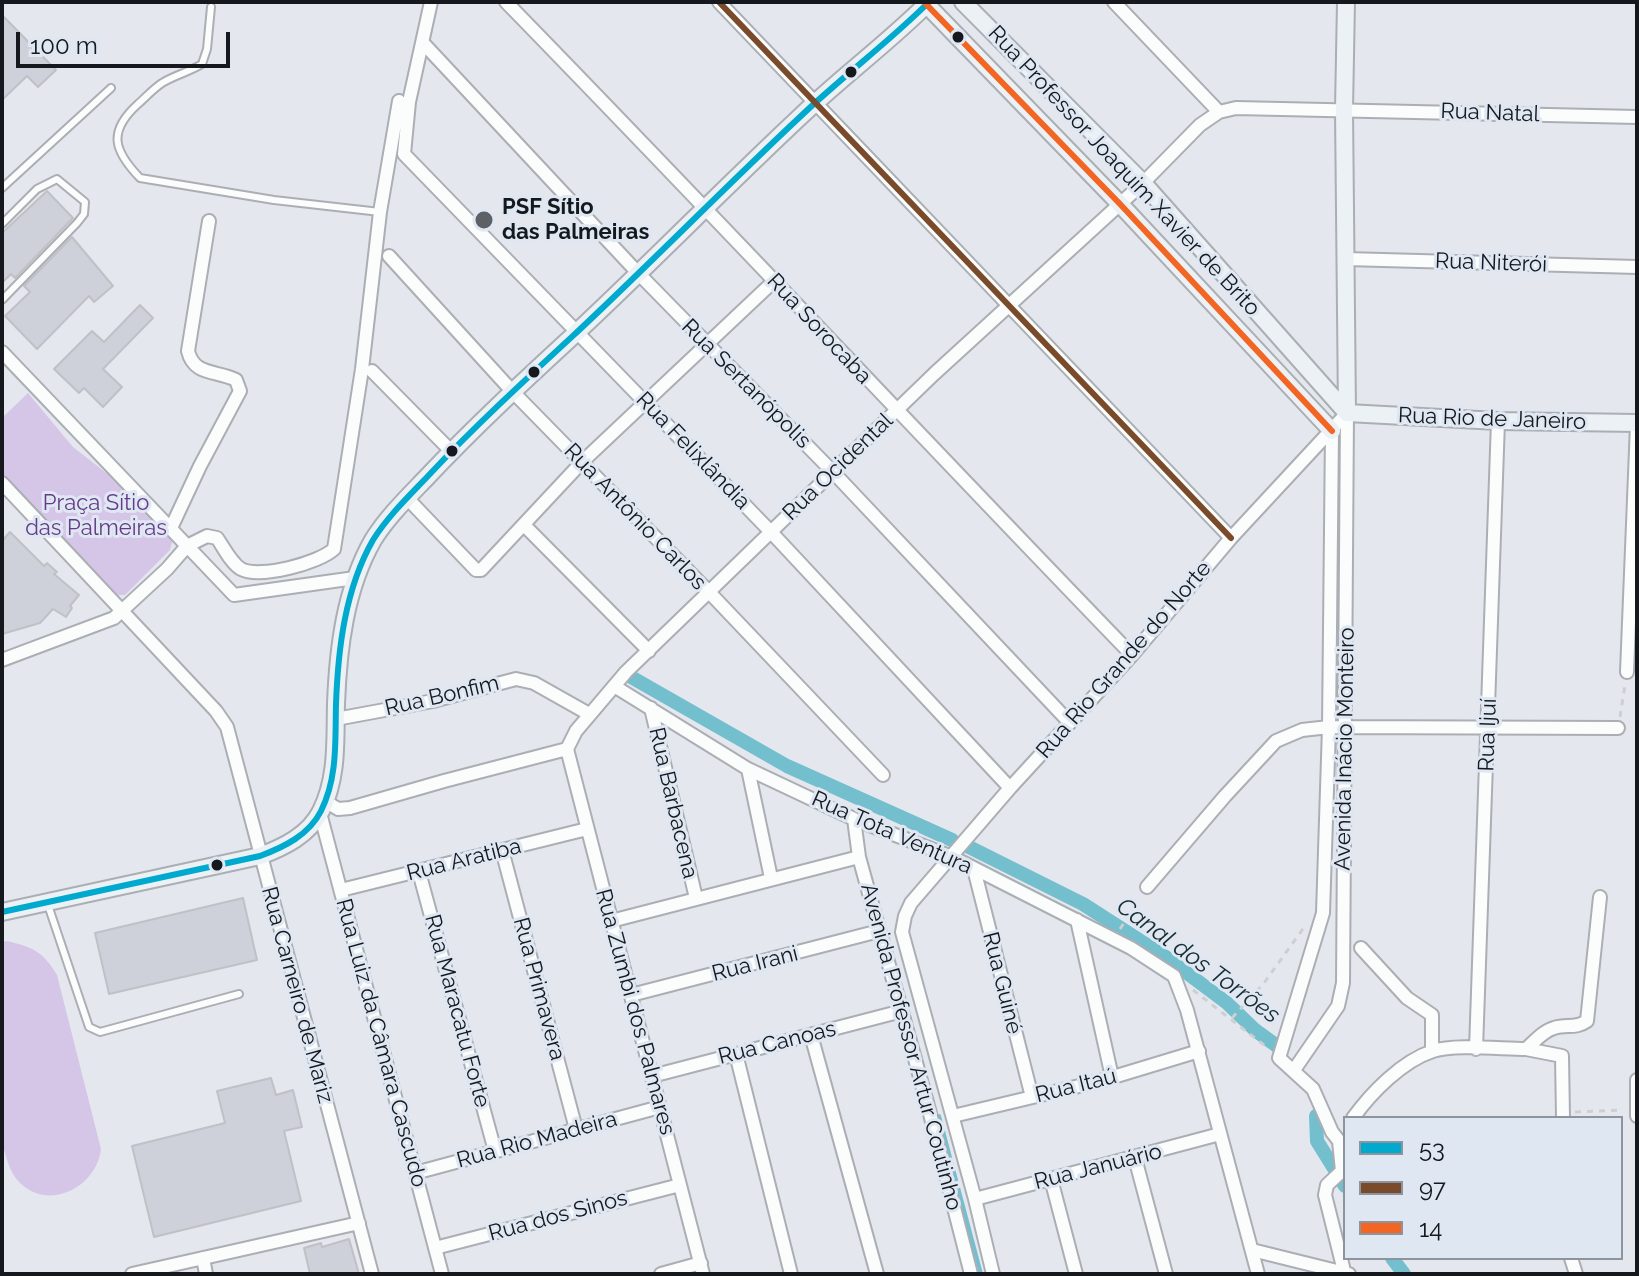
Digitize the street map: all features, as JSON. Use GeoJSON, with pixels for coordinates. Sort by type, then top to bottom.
{"type":"FeatureCollection","features":[{"type":"Feature","properties":{"kind":"street"},"geometry":{"type":"LineString","coordinates":[[424,44],[431,2]]}},
{"type":"Feature","properties":{"kind":"street","name":"Rua Sorocaba"},"geometry":{"type":"LineString","coordinates":[[506,2],[705,206],[896,411],[1132,655]]}},
{"type":"Feature","properties":{"kind":"street"},"geometry":{"type":"LineString","coordinates":[[719,2],[1231,538]]}},
{"type":"Feature","properties":{"kind":"street","name":"Rua Professor Joaquim Xavier de Brito"},"geometry":{"type":"LineString","coordinates":[[963,2],[1143,183],[1347,413]]}},
{"type":"Feature","properties":{"kind":"street","name":"Avenida Inácio Monteiro"},"geometry":{"type":"LineString","coordinates":[[1294,1070],[1338,1006],[1341,996],[1346,727],[1346,2]]}},
{"type":"Feature","properties":{"kind":"street"},"geometry":{"type":"LineString","coordinates":[[2,912],[260,856],[286,846],[306,831],[322,807],[332,781],[342,632],[355,578],[372,542],[387,520],[451,451],[705,206],[927,3]]}},
{"type":"Feature","properties":{"kind":"street","name":"Rua Professor Joaquim Xavier de Brito"},"geometry":{"type":"LineString","coordinates":[[927,3],[1332,431]]}},
{"type":"Feature","properties":{"kind":"street"},"geometry":{"type":"LineString","coordinates":[[1118,3],[1219,112],[1236,108],[1344,109]]}},
{"type":"Feature","properties":{"kind":"street","name":"Rua Felixlândia"},"geometry":{"type":"LineString","coordinates":[[424,44],[409,102],[404,154],[771,532],[1010,788]]}},
{"type":"Feature","properties":{"kind":"street","name":"Rua Sertanópolis"},"geometry":{"type":"LineString","coordinates":[[424,44],[638,273],[833,472],[1070,723]]}},
{"type":"Feature","properties":{"kind":"street"},"geometry":{"type":"LineString","coordinates":[[2,660],[106,622],[123,612],[187,546],[212,536],[243,570],[260,573],[313,561],[334,549],[362,369],[380,212],[399,101]]}},
{"type":"Feature","properties":{"kind":"street","name":"Rua Natal"},"geometry":{"type":"LineString","coordinates":[[1344,109],[1637,117]]}},
{"type":"Feature","properties":{"kind":"street","name":"Rua Ocidental"},"geometry":{"type":"LineString","coordinates":[[567,749],[576,731],[614,686],[709,592],[896,411],[1143,183],[1200,125],[1219,112]]}},
{"type":"Feature","properties":{"kind":"street"},"geometry":{"type":"LineString","coordinates":[[171,528],[240,391],[236,380],[222,373],[198,369],[191,362],[188,351],[209,221]]}},
{"type":"Feature","properties":{"kind":"street","name":"Rua Antônio Carlos"},"geometry":{"type":"LineString","coordinates":[[389,256],[512,391],[883,775]]}},
{"type":"Feature","properties":{"kind":"street","name":"Rua Niterói"},"geometry":{"type":"LineString","coordinates":[[1346,259],[1637,267]]}},
{"type":"Feature","properties":{"kind":"street"},"geometry":{"type":"LineString","coordinates":[[407,498],[476,570],[481,570],[582,462],[774,281]]}},
{"type":"Feature","properties":{"kind":"street"},"geometry":{"type":"LineString","coordinates":[[2,352],[234,595],[355,578]]}},
{"type":"Feature","properties":{"kind":"street"},"geometry":{"type":"LineString","coordinates":[[372,371],[451,451]]}},
{"type":"Feature","properties":{"kind":"street"},"geometry":{"type":"LineString","coordinates":[[1332,431],[1347,413]]}},
{"type":"Feature","properties":{"kind":"street","name":"Rua Rio de Janeiro"},"geometry":{"type":"LineString","coordinates":[[1347,413],[1637,424]]}},
{"type":"Feature","properties":{"kind":"street","name":"Rua Ijuí"},"geometry":{"type":"LineString","coordinates":[[1476,1049],[1498,421]]}},
{"type":"Feature","properties":{"kind":"street"},"geometry":{"type":"LineString","coordinates":[[1627,672],[1637,424]]}},
{"type":"Feature","properties":{"kind":"street","name":"Avenida Inácio Monteiro"},"geometry":{"type":"LineString","coordinates":[[1279,1058],[1323,913],[1329,727],[1332,431]]}},
{"type":"Feature","properties":{"kind":"street","name":"Rua Rio Grande do Norte"},"geometry":{"type":"LineString","coordinates":[[952,857],[1010,788],[1132,655],[1231,538],[1332,431]]}},
{"type":"Feature","properties":{"kind":"street","name":"Rua Carneiro de Mariz"},"geometry":{"type":"LineString","coordinates":[[2,483],[223,719],[232,739],[260,856],[372,1274]]}},
{"type":"Feature","properties":{"kind":"street"},"geometry":{"type":"LineString","coordinates":[[524,525],[649,651]]}},
{"type":"Feature","properties":{"kind":"street","name":"Rua Bonfim"},"geometry":{"type":"LineString","coordinates":[[336,719],[433,701],[516,679],[534,683],[589,714]]}},
{"type":"Feature","properties":{"kind":"street","name":"Rua Tota Ventura"},"geometry":{"type":"LineString","coordinates":[[614,686],[748,769],[854,819],[952,857],[1131,948],[1174,976]]}},
{"type":"Feature","properties":{"kind":"street","name":"Rua Barbacena"},"geometry":{"type":"LineString","coordinates":[[651,708],[696,898]]}},
{"type":"Feature","properties":{"kind":"street"},"geometry":{"type":"LineString","coordinates":[[1147,887],[1276,741],[1302,730],[1329,727],[1618,728]]}},
{"type":"Feature","properties":{"kind":"street"},"geometry":{"type":"LineString","coordinates":[[322,807],[350,808],[567,749]]}},
{"type":"Feature","properties":{"kind":"street","name":"Rua Zumbi dos Palmares"},"geometry":{"type":"LineString","coordinates":[[567,749],[702,1269]]}},
{"type":"Feature","properties":{"kind":"street"},"geometry":{"type":"LineString","coordinates":[[748,769],[771,878]]}},
{"type":"Feature","properties":{"kind":"street","name":"Rua Luiz da Câmara Cascudo"},"geometry":{"type":"LineString","coordinates":[[322,807],[442,1274]]}},
{"type":"Feature","properties":{"kind":"street","name":"Avenida Professor Artur Coutinho"},"geometry":{"type":"LineString","coordinates":[[854,819],[859,857],[971,1274]]}},
{"type":"Feature","properties":{"kind":"street","name":"Rua Aratiba"},"geometry":{"type":"LineString","coordinates":[[341,890],[587,829]]}},
{"type":"Feature","properties":{"kind":"street","name":"Rua Primavera"},"geometry":{"type":"LineString","coordinates":[[502,850],[576,1129]]}},
{"type":"Feature","properties":{"kind":"street"},"geometry":{"type":"LineString","coordinates":[[611,921],[859,857]]}},
{"type":"Feature","properties":{"kind":"street","name":"Avenida Professor Artur Coutinho"},"geometry":{"type":"LineString","coordinates":[[952,857],[911,903],[902,932],[993,1274]]}},
{"type":"Feature","properties":{"kind":"street","name":"Rua Guiné"},"geometry":{"type":"LineString","coordinates":[[974,869],[1032,1097]]}},
{"type":"Feature","properties":{"kind":"street","name":"Rua Maracatu Forte"},"geometry":{"type":"LineString","coordinates":[[419,872],[495,1151]]}},
{"type":"Feature","properties":{"kind":"street"},"geometry":{"type":"LineString","coordinates":[[1526,1049],[1556,1027],[1576,1027],[1587,1021],[1600,897]]}},
{"type":"Feature","properties":{"kind":"street"},"geometry":{"type":"LineString","coordinates":[[1077,920],[1112,1077]]}},
{"type":"Feature","properties":{"kind":"street","name":"Rua Irani"},"geometry":{"type":"LineString","coordinates":[[631,995],[879,931]]}},
{"type":"Feature","properties":{"kind":"street"},"geometry":{"type":"LineString","coordinates":[[1361,948],[1407,998],[1432,1015],[1432,1051]]}},
{"type":"Feature","properties":{"kind":"street"},"geometry":{"type":"LineString","coordinates":[[1174,976],[1199,1051],[1258,1274]]}},
{"type":"Feature","properties":{"kind":"street","name":"Rua Canoas"},"geometry":{"type":"LineString","coordinates":[[652,1076],[902,1011]]}},
{"type":"Feature","properties":{"kind":"street"},"geometry":{"type":"LineString","coordinates":[[811,1035],[877,1274]]}},
{"type":"Feature","properties":{"kind":"street"},"geometry":{"type":"LineString","coordinates":[[1355,1116],[1380,1085],[1432,1051],[1447,1049],[1526,1049],[1562,1056],[1563,1114]]}},
{"type":"Feature","properties":{"kind":"street","name":"Rua Itaú"},"geometry":{"type":"LineString","coordinates":[[953,1116],[1112,1077],[1199,1051]]}},
{"type":"Feature","properties":{"kind":"street"},"geometry":{"type":"LineString","coordinates":[[736,1054],[791,1274]]}},
{"type":"Feature","properties":{"kind":"street"},"geometry":{"type":"LineString","coordinates":[[1252,1250],[1346,1272],[1325,1195],[1327,1185],[1342,1174],[1342,1135],[1332,1132],[1313,1089],[1279,1058]]}},
{"type":"Feature","properties":{"kind":"street"},"geometry":{"type":"LineString","coordinates":[[1637,1080],[1637,1116]]}},
{"type":"Feature","properties":{"kind":"street","name":"Rua Rio Madeira"},"geometry":{"type":"LineString","coordinates":[[415,1173],[660,1107]]}},
{"type":"Feature","properties":{"kind":"street","name":"Rua Januário"},"geometry":{"type":"LineString","coordinates":[[975,1199],[1220,1134]]}},
{"type":"Feature","properties":{"kind":"street"},"geometry":{"type":"LineString","coordinates":[[1135,1158],[1166,1274]]}},
{"type":"Feature","properties":{"kind":"street"},"geometry":{"type":"LineString","coordinates":[[1051,1179],[1076,1274]]}},
{"type":"Feature","properties":{"kind":"street","name":"Rua dos Sinos"},"geometry":{"type":"LineString","coordinates":[[435,1248],[680,1185]]}},
{"type":"Feature","properties":{"kind":"street"},"geometry":{"type":"LineString","coordinates":[[132,1274],[359,1223]]}},
{"type":"Feature","properties":{"kind":"street"},"geometry":{"type":"LineString","coordinates":[[203,1258],[206,1274]]}},
{"type":"Feature","properties":{"kind":"street"},"geometry":{"type":"LineString","coordinates":[[661,1274],[702,1269]]}},
{"type":"Feature","properties":{"kind":"lane"},"geometry":{"type":"LineString","coordinates":[[211,7],[207,49],[202,64],[161,84],[127,114],[117,132],[118,151],[130,168],[140,178],[274,200],[380,212]]}},
{"type":"Feature","properties":{"kind":"lane"},"geometry":{"type":"LineString","coordinates":[[2,188],[111,88]]}},
{"type":"Feature","properties":{"kind":"lane"},"geometry":{"type":"LineString","coordinates":[[2,224],[48,181],[57,179],[85,202],[84,214],[77,223],[2,300]]}},
{"type":"Feature","properties":{"kind":"lane"},"geometry":{"type":"LineString","coordinates":[[47,902],[89,1027],[100,1032],[239,994]]}},
{"type":"Feature","properties":{"kind":"path"},"geometry":{"type":"LineString","coordinates":[[1618,728],[1627,672]]}},
{"type":"Feature","properties":{"kind":"path"},"geometry":{"type":"LineString","coordinates":[[1125,922],[1147,887]]}},
{"type":"Feature","properties":{"kind":"path"},"geometry":{"type":"LineString","coordinates":[[1235,1014],[1264,983],[1312,917],[1323,913]]}},
{"type":"Feature","properties":{"kind":"path"},"geometry":{"type":"LineString","coordinates":[[1174,976],[1235,1014],[1279,1058]]}},
{"type":"Feature","properties":{"kind":"path"},"geometry":{"type":"LineString","coordinates":[[1563,1114],[1637,1110]]}},
{"type":"Feature","properties":{"kind":"green space","name":"Praça Sítio das Palmeiras"},"geometry":{"type":"Polygon","coordinates":[[[28,393],[73,447],[123,486],[173,539],[170,550],[125,595],[118,595],[2,479],[2,418],[28,393]]]}},
{"type":"Feature","properties":{"kind":"green space"},"geometry":{"type":"Polygon","coordinates":[[[2,942],[36,951],[57,975],[101,1149],[98,1162],[82,1184],[58,1195],[32,1191],[20,1183],[11,1169],[2,1142],[2,942]]]}},
{"type":"Feature","properties":{"kind":"building"},"geometry":{"type":"Polygon","coordinates":[[[2,15],[56,70],[38,87],[27,76],[2,100],[2,15]]]}},
{"type":"Feature","properties":{"kind":"building"},"geometry":{"type":"Polygon","coordinates":[[[47,191],[73,218],[15,278],[11,274],[2,283],[2,233],[47,191]]]}},
{"type":"Feature","properties":{"kind":"building"},"geometry":{"type":"Polygon","coordinates":[[[72,237],[113,286],[94,302],[89,296],[37,349],[5,316],[30,292],[24,286],[72,237]]]}},
{"type":"Feature","properties":{"kind":"building"},"geometry":{"type":"Polygon","coordinates":[[[140,305],[153,318],[103,369],[122,387],[103,407],[84,388],[79,393],[54,369],[92,331],[104,342],[140,305]]]}},
{"type":"Feature","properties":{"kind":"building"},"geometry":{"type":"Polygon","coordinates":[[[10,532],[79,595],[66,617],[53,609],[40,623],[2,634],[2,541],[10,532]]]}},
{"type":"Feature","properties":{"kind":"building"},"geometry":{"type":"Polygon","coordinates":[[[243,898],[257,960],[109,994],[95,933],[243,898]]]}},
{"type":"Feature","properties":{"kind":"building"},"geometry":{"type":"Polygon","coordinates":[[[271,1078],[276,1095],[293,1090],[302,1127],[284,1131],[301,1201],[154,1237],[132,1146],[225,1123],[217,1091],[271,1078]]]}},
{"type":"Feature","properties":{"kind":"building"},"geometry":{"type":"Polygon","coordinates":[[[349,1239],[359,1274],[310,1274],[304,1248],[321,1243],[322,1247],[349,1239]]]}},
{"type":"Feature","properties":{"kind":"waterway"},"geometry":{"type":"LineString","coordinates":[[631,677],[787,766],[952,840]]}},
{"type":"Feature","properties":{"kind":"waterway","name":"Canal dos Torrões"},"geometry":{"type":"LineString","coordinates":[[965,845],[1083,904],[1167,958],[1277,1046]]}},
{"type":"Feature","properties":{"kind":"waterway"},"geometry":{"type":"LineString","coordinates":[[939,1116],[981,1274]]}},
{"type":"Feature","properties":{"kind":"waterway","name":"Canal dos Torrões"},"geometry":{"type":"LineString","coordinates":[[1316,1116],[1317,1141],[1343,1183]]}},
{"type":"Feature","properties":{"kind":"waterway","name":"Canal dos Torrões"},"geometry":{"type":"LineString","coordinates":[[1394,1260],[1404,1274]]}},
{"type":"Feature","properties":{"kind":"transit line","name":"97"},"geometry":{"type":"LineString","coordinates":[[719,2],[1231,538]]}},
{"type":"Feature","properties":{"kind":"transit line","name":"14"},"geometry":{"type":"LineString","coordinates":[[924,2],[1120,204],[1332,431]]}},
{"type":"Feature","properties":{"kind":"transit line","name":"53"},"geometry":{"type":"LineString","coordinates":[[2,912],[260,856],[287,844],[310,827],[321,811],[333,772],[339,662],[350,599],[363,559],[385,523],[482,421],[774,142],[929,2]]}},
{"type":"Feature","properties":{"kind":"place","name":"PSF Sítio das Palmeiras"},"geometry":{"type":"Point","coordinates":[484,220]}}]}
